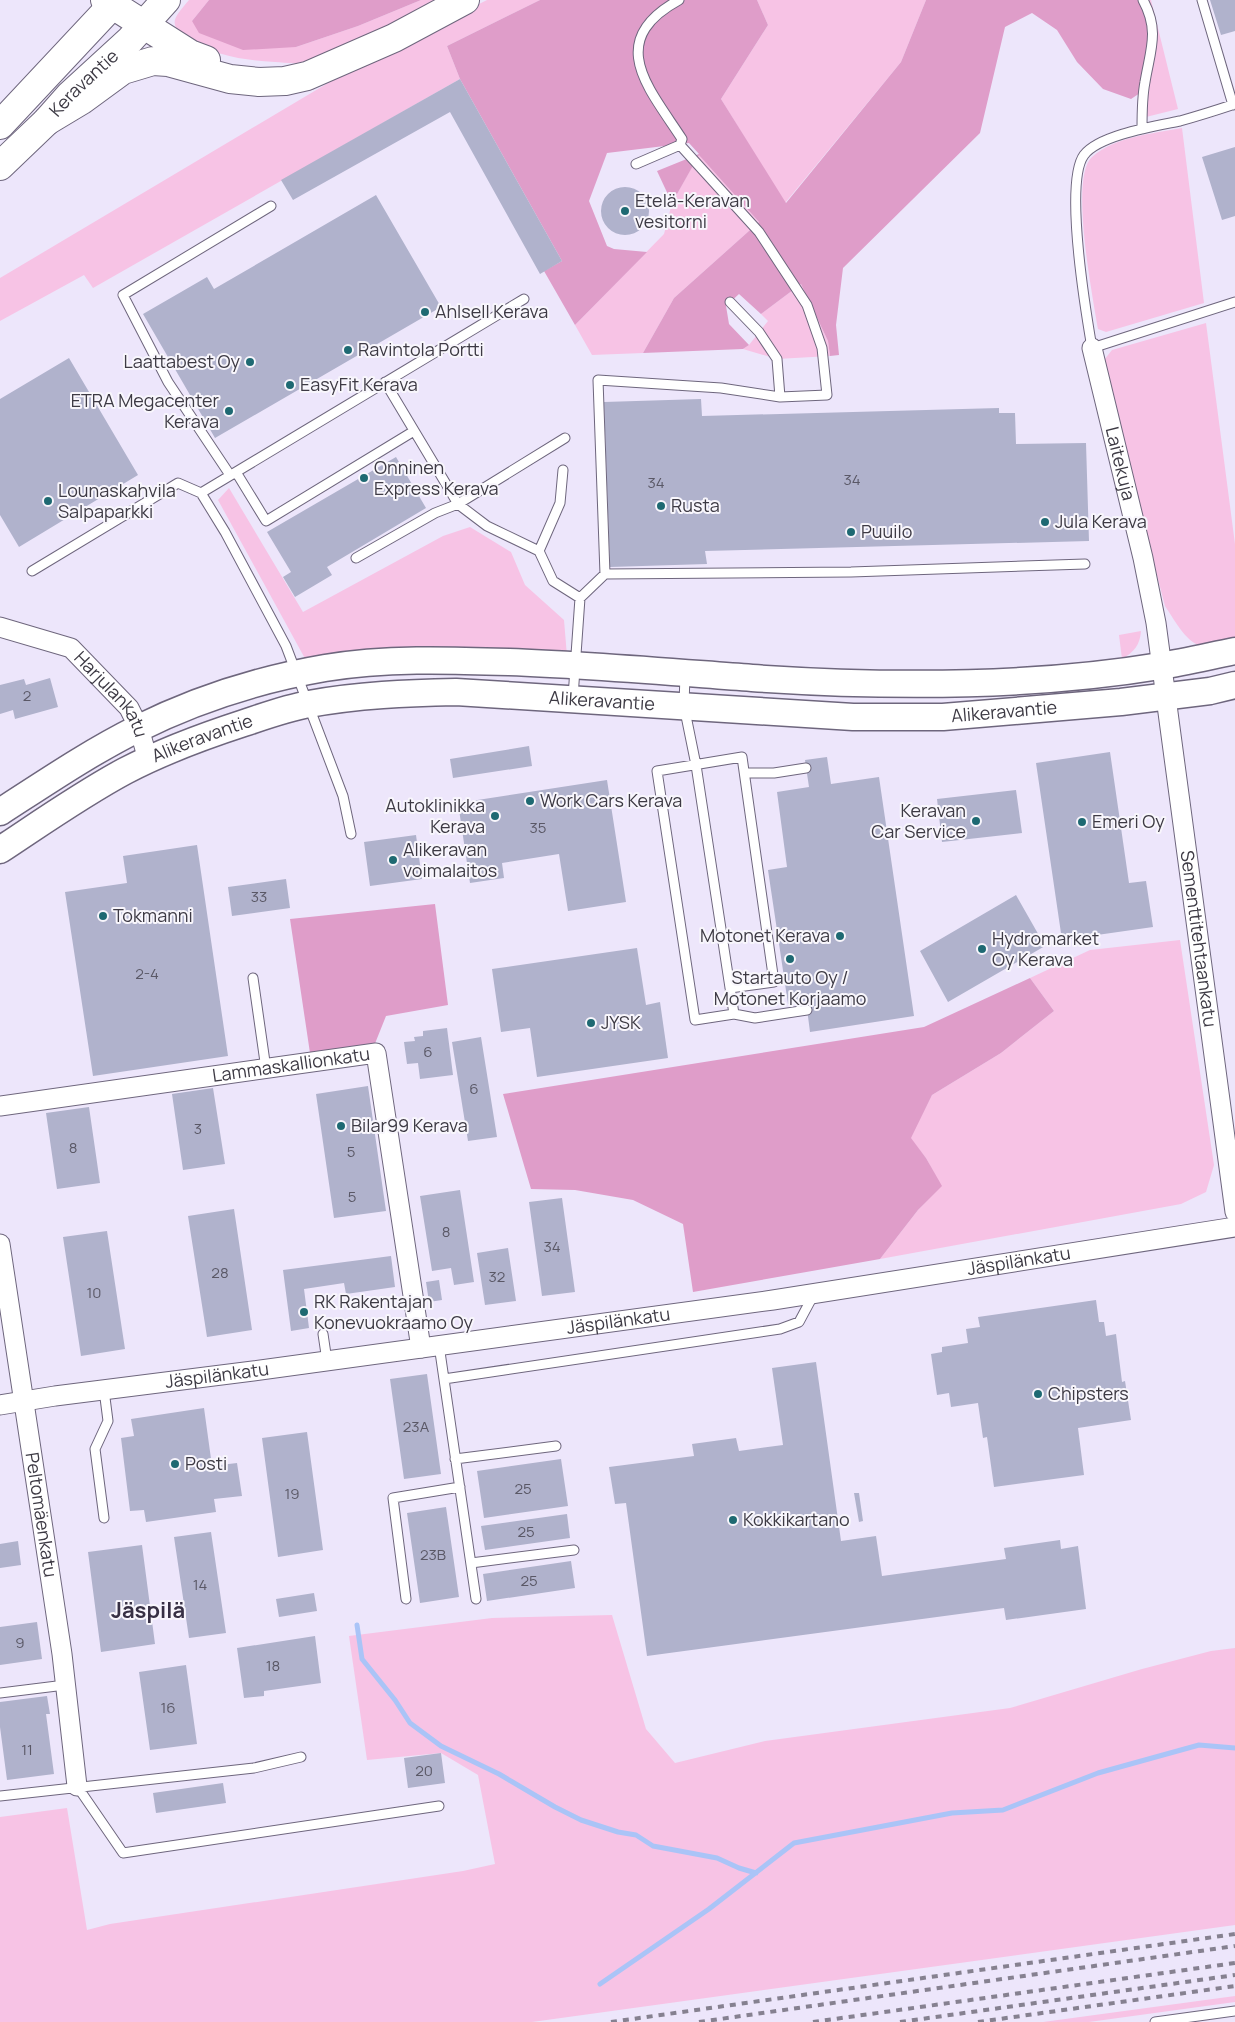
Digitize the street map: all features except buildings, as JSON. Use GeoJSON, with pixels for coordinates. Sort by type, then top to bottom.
{"type":"FeatureCollection","features":[{"type":"Feature","properties":{"kind":"main road","name":"Keravantie"},"geometry":{"type":"LineString","coordinates":[[0,166],[166,0]]}},
{"type":"Feature","properties":{"kind":"main road"},"geometry":{"type":"LineString","coordinates":[[47,121],[82,100],[123,70],[147,62],[168,62],[230,79],[259,82],[285,81],[307,76],[354,56],[466,0]]}},
{"type":"Feature","properties":{"kind":"main road","name":"Keravantie"},"geometry":{"type":"LineString","coordinates":[[0,125],[111,2]]}},
{"type":"Feature","properties":{"kind":"main road"},"geometry":{"type":"LineString","coordinates":[[111,2],[143,25],[190,54],[221,66],[251,72],[310,69],[354,56]]}},
{"type":"Feature","properties":{"kind":"street","name":"Laitekuja"},"geometry":{"type":"LineString","coordinates":[[1092,348],[1143,558],[1156,623],[1161,666]]}},
{"type":"Feature","properties":{"kind":"street","name":"Harjulankatu"},"geometry":{"type":"LineString","coordinates":[[0,627],[72,648],[129,708],[139,728],[148,760]]}},
{"type":"Feature","properties":{"kind":"street","name":"Alikeravantie"},"geometry":{"type":"LineString","coordinates":[[0,812],[93,752],[139,728],[218,696],[264,682],[328,668],[433,659],[574,665],[887,684],[1057,678],[1161,666],[1235,651]]}},
{"type":"Feature","properties":{"kind":"street","name":"Sementtitehtaankatu"},"geometry":{"type":"LineString","coordinates":[[1161,666],[1235,1212]]}},
{"type":"Feature","properties":{"kind":"street","name":"Alikeravantie"},"geometry":{"type":"LineString","coordinates":[[0,850],[124,771],[197,739],[308,704],[402,693],[456,692],[853,717],[943,717],[1057,708],[1165,696],[1235,685]]}},
{"type":"Feature","properties":{"kind":"street","name":"Lammaskallionkatu"},"geometry":{"type":"LineString","coordinates":[[0,1106],[376,1053],[430,1347]]}},
{"type":"Feature","properties":{"kind":"street","name":"Jäspilänkatu"},"geometry":{"type":"LineString","coordinates":[[0,1405],[22,1400],[327,1361],[814,1293],[1235,1228]]}},
{"type":"Feature","properties":{"kind":"street","name":"Peltomäenkatu"},"geometry":{"type":"LineString","coordinates":[[0,1244],[65,1685],[77,1786]]}},
{"type":"Feature","properties":{"kind":"lane"},"geometry":{"type":"LineString","coordinates":[[636,164],[680,145],[682,139],[642,79],[638,58],[639,41],[647,22],[664,8],[679,0]]}},
{"type":"Feature","properties":{"kind":"lane"},"geometry":{"type":"LineString","coordinates":[[1142,129],[1144,83],[1153,49],[1149,10],[1143,0]]}},
{"type":"Feature","properties":{"kind":"lane"},"geometry":{"type":"LineString","coordinates":[[1202,0],[1234,105],[1142,129],[1102,142],[1084,155],[1076,181],[1076,230],[1092,348],[1235,302]]}},
{"type":"Feature","properties":{"kind":"lane"},"geometry":{"type":"LineString","coordinates":[[605,574],[598,380],[722,388],[780,397],[827,394],[822,348],[807,304],[759,232],[680,145]]}},
{"type":"Feature","properties":{"kind":"lane"},"geometry":{"type":"LineString","coordinates":[[271,206],[123,295],[168,382],[266,521],[414,431]]}},
{"type":"Feature","properties":{"kind":"lane"},"geometry":{"type":"LineString","coordinates":[[201,492],[524,299]]}},
{"type":"Feature","properties":{"kind":"lane"},"geometry":{"type":"LineString","coordinates":[[730,302],[759,332],[777,359],[780,397]]}},
{"type":"Feature","properties":{"kind":"lane"},"geometry":{"type":"LineString","coordinates":[[385,382],[458,504],[487,526],[539,551],[554,581],[580,598]]}},
{"type":"Feature","properties":{"kind":"lane"},"geometry":{"type":"LineString","coordinates":[[356,558],[435,513],[458,504],[565,438]]}},
{"type":"Feature","properties":{"kind":"lane"},"geometry":{"type":"LineString","coordinates":[[539,551],[560,502],[563,470]]}},
{"type":"Feature","properties":{"kind":"lane"},"geometry":{"type":"LineString","coordinates":[[32,571],[178,484],[201,492],[225,532],[286,646],[343,796],[351,834]]}},
{"type":"Feature","properties":{"kind":"lane"},"geometry":{"type":"LineString","coordinates":[[574,698],[574,665],[580,598],[605,574],[851,572],[1084,564]]}},
{"type":"Feature","properties":{"kind":"lane"},"geometry":{"type":"LineString","coordinates":[[686,672],[684,706],[696,765],[734,1014]]}},
{"type":"Feature","properties":{"kind":"lane"},"geometry":{"type":"LineString","coordinates":[[730,988],[774,982],[742,757],[657,771],[695,1020],[734,1014],[755,1018],[807,1010]]}},
{"type":"Feature","properties":{"kind":"lane"},"geometry":{"type":"LineString","coordinates":[[745,773],[774,773],[806,768]]}},
{"type":"Feature","properties":{"kind":"lane"},"geometry":{"type":"LineString","coordinates":[[253,978],[266,1069]]}},
{"type":"Feature","properties":{"kind":"lane"},"geometry":{"type":"LineString","coordinates":[[444,1379],[780,1329],[799,1322],[814,1293]]}},
{"type":"Feature","properties":{"kind":"lane"},"geometry":{"type":"LineString","coordinates":[[323,1334],[327,1361]]}},
{"type":"Feature","properties":{"kind":"lane"},"geometry":{"type":"LineString","coordinates":[[430,1347],[444,1379],[476,1599]]}},
{"type":"Feature","properties":{"kind":"lane"},"geometry":{"type":"LineString","coordinates":[[104,1390],[108,1421],[95,1449],[104,1518]]}},
{"type":"Feature","properties":{"kind":"lane"},"geometry":{"type":"LineString","coordinates":[[456,1459],[556,1446]]}},
{"type":"Feature","properties":{"kind":"lane"},"geometry":{"type":"LineString","coordinates":[[406,1599],[393,1498],[460,1487]]}},
{"type":"Feature","properties":{"kind":"lane"},"geometry":{"type":"LineString","coordinates":[[471,1563],[574,1550]]}},
{"type":"Feature","properties":{"kind":"lane"},"geometry":{"type":"LineString","coordinates":[[0,1693],[65,1685]]}},
{"type":"Feature","properties":{"kind":"lane"},"geometry":{"type":"LineString","coordinates":[[0,1796],[77,1786],[93,1787],[254,1768],[301,1757]]}},
{"type":"Feature","properties":{"kind":"lane"},"geometry":{"type":"LineString","coordinates":[[77,1786],[123,1853],[439,1806]]}},
{"type":"Feature","properties":{"kind":"lane"},"geometry":{"type":"LineString","coordinates":[[1154,2022],[1235,2011]]}},
{"type":"Feature","properties":{"kind":"shaded area"},"geometry":{"type":"Polygon","coordinates":[[[189,0],[209,0],[192,21],[296,47],[358,26],[421,0],[446,0],[355,44],[317,58],[292,63],[252,60],[230,56],[198,45],[188,39],[177,29],[175,20],[189,0]]]}},
{"type":"Feature","properties":{"kind":"shaded area"},"geometry":{"type":"Polygon","coordinates":[[[209,0],[421,0],[358,26],[296,47],[243,50],[199,33],[192,21],[209,0]]]}},
{"type":"Feature","properties":{"kind":"shaded area"},"geometry":{"type":"Polygon","coordinates":[[[487,0],[540,0],[447,46],[460,79],[93,288],[84,275],[0,321],[0,278],[360,64],[487,0]]]}},
{"type":"Feature","properties":{"kind":"shaded area"},"geometry":{"type":"Polygon","coordinates":[[[540,0],[757,0],[768,25],[721,99],[786,203],[901,62],[926,0],[1139,0],[1147,23],[1148,46],[1140,93],[1131,99],[1103,89],[1077,62],[1057,30],[1032,13],[1005,27],[980,133],[843,268],[836,325],[839,355],[830,356],[828,341],[801,284],[761,314],[739,294],[726,306],[729,324],[749,345],[743,349],[643,353],[674,298],[759,222],[699,155],[672,203],[657,171],[699,154],[689,143],[607,153],[589,201],[607,246],[614,249],[647,252],[575,325],[544,271],[562,261],[460,79],[447,46],[540,0]]]}},
{"type":"Feature","properties":{"kind":"shaded area"},"geometry":{"type":"Polygon","coordinates":[[[757,0],[926,0],[901,62],[785,203],[721,99],[768,25],[757,0]]]}},
{"type":"Feature","properties":{"kind":"shaded area"},"geometry":{"type":"Polygon","coordinates":[[[1143,0],[1151,0],[1178,109],[1142,118],[1153,49],[1143,0]]]}},
{"type":"Feature","properties":{"kind":"shaded area"},"geometry":{"type":"Polygon","coordinates":[[[1182,128],[1204,303],[1106,332],[1098,329],[1082,212],[1085,169],[1092,157],[1112,144],[1135,137],[1182,128]]]}},
{"type":"Feature","properties":{"kind":"shaded area"},"geometry":{"type":"Polygon","coordinates":[[[699,154],[759,222],[674,298],[643,353],[592,355],[575,325],[664,234],[672,203],[699,154]]]}},
{"type":"Feature","properties":{"kind":"shaded area"},"geometry":{"type":"Polygon","coordinates":[[[801,284],[828,341],[830,356],[777,359],[743,349],[749,345],[768,321],[761,314],[801,284]]]}},
{"type":"Feature","properties":{"kind":"shaded area"},"geometry":{"type":"Polygon","coordinates":[[[1206,323],[1235,544],[1235,646],[1221,648],[1200,646],[1192,641],[1185,635],[1165,606],[1104,374],[1104,360],[1112,350],[1206,323]]]}},
{"type":"Feature","properties":{"kind":"shaded area"},"geometry":{"type":"Polygon","coordinates":[[[229,488],[303,612],[443,536],[470,527],[511,552],[525,585],[564,620],[567,656],[308,664],[218,500],[229,488]]]}},
{"type":"Feature","properties":{"kind":"shaded area"},"geometry":{"type":"Polygon","coordinates":[[[1141,631],[1136,648],[1122,659],[1119,635],[1141,631]]]}},
{"type":"Feature","properties":{"kind":"shaded area"},"geometry":{"type":"Polygon","coordinates":[[[435,904],[448,1005],[386,1016],[374,1046],[310,1053],[290,919],[435,904]]]}},
{"type":"Feature","properties":{"kind":"shaded area"},"geometry":{"type":"Polygon","coordinates":[[[1180,940],[1214,1165],[1206,1192],[1181,1204],[880,1259],[918,1210],[941,1186],[926,1158],[910,1138],[932,1095],[1001,1053],[1054,1011],[1030,978],[1090,950],[1180,940]]]}},
{"type":"Feature","properties":{"kind":"shaded area"},"geometry":{"type":"Polygon","coordinates":[[[1030,978],[1054,1011],[1001,1053],[932,1095],[911,1138],[926,1158],[942,1186],[918,1210],[880,1259],[693,1292],[683,1224],[633,1200],[575,1190],[531,1189],[503,1094],[924,1027],[1030,978]]]}},
{"type":"Feature","properties":{"kind":"shaded area"},"geometry":{"type":"Polygon","coordinates":[[[612,1615],[646,1729],[675,1763],[765,1741],[1010,1708],[1142,1669],[1211,1651],[1235,1648],[1235,1925],[532,2022],[0,2022],[0,1817],[67,1808],[87,1930],[110,1924],[463,1871],[495,1864],[478,1775],[441,1753],[367,1760],[349,1636],[492,1618],[612,1615]]]}},
{"type":"Feature","properties":{"kind":"shaded area"},"geometry":{"type":"Polygon","coordinates":[[[1235,1996],[1235,2002],[1089,2022],[1043,2022],[1235,1996]]]}},
{"type":"Feature","properties":{"kind":"waterway"},"geometry":{"type":"LineString","coordinates":[[357,1625],[362,1659],[395,1700],[410,1723],[441,1746],[499,1774],[581,1820],[618,1832],[636,1835],[653,1846],[717,1858],[756,1873]]}},
{"type":"Feature","properties":{"kind":"waterway"},"geometry":{"type":"LineString","coordinates":[[600,1984],[709,1909],[794,1843],[952,1813],[1003,1810],[1098,1773],[1199,1745],[1235,1748]]}},
{"type":"Feature","properties":{"kind":"railway"},"geometry":{"type":"LineString","coordinates":[[611,2022],[1235,1934]]}},
{"type":"Feature","properties":{"kind":"railway"},"geometry":{"type":"LineString","coordinates":[[699,2022],[1235,1946]]}},
{"type":"Feature","properties":{"kind":"railway"},"geometry":{"type":"LineString","coordinates":[[813,2022],[1235,1963]]}},
{"type":"Feature","properties":{"kind":"railway"},"geometry":{"type":"LineString","coordinates":[[900,2022],[1235,1975]]}},
{"type":"Feature","properties":{"kind":"railway"},"geometry":{"type":"LineString","coordinates":[[978,2022],[1235,1986]]}},
{"type":"Feature","properties":{"kind":"place","name":"Etelä-Keravan vesitorni"},"geometry":{"type":"Point","coordinates":[625,211]}},
{"type":"Feature","properties":{"kind":"place","name":"Ahlsell Kerava"},"geometry":{"type":"Point","coordinates":[425,312]}},
{"type":"Feature","properties":{"kind":"place","name":"Ravintola Portti"},"geometry":{"type":"Point","coordinates":[348,350]}},
{"type":"Feature","properties":{"kind":"place","name":"Laattabest Oy"},"geometry":{"type":"Point","coordinates":[250,362]}},
{"type":"Feature","properties":{"kind":"place","name":"EasyFit Kerava"},"geometry":{"type":"Point","coordinates":[290,385]}},
{"type":"Feature","properties":{"kind":"place","name":"ETRA Megacenter Kerava"},"geometry":{"type":"Point","coordinates":[229,411]}},
{"type":"Feature","properties":{"kind":"place","name":"Onninen Express Kerava"},"geometry":{"type":"Point","coordinates":[364,478]}},
{"type":"Feature","properties":{"kind":"place","name":"Lounaskahvila Salpaparkki"},"geometry":{"type":"Point","coordinates":[48,501]}},
{"type":"Feature","properties":{"kind":"place","name":"Rusta"},"geometry":{"type":"Point","coordinates":[661,506]}},
{"type":"Feature","properties":{"kind":"place","name":"Jula Kerava"},"geometry":{"type":"Point","coordinates":[1045,522]}},
{"type":"Feature","properties":{"kind":"place","name":"Puuilo"},"geometry":{"type":"Point","coordinates":[851,532]}},
{"type":"Feature","properties":{"kind":"place","name":"Work Cars Kerava"},"geometry":{"type":"Point","coordinates":[530,801]}},
{"type":"Feature","properties":{"kind":"place","name":"Autoklinikka Kerava"},"geometry":{"type":"Point","coordinates":[495,816]}},
{"type":"Feature","properties":{"kind":"place","name":"Keravan Car Service"},"geometry":{"type":"Point","coordinates":[976,821]}},
{"type":"Feature","properties":{"kind":"place","name":"Emeri Oy"},"geometry":{"type":"Point","coordinates":[1082,822]}},
{"type":"Feature","properties":{"kind":"place","name":"Alikeravan voimalaitos"},"geometry":{"type":"Point","coordinates":[393,860]}},
{"type":"Feature","properties":{"kind":"place","name":"Tokmanni"},"geometry":{"type":"Point","coordinates":[103,916]}},
{"type":"Feature","properties":{"kind":"place","name":"Motonet Kerava"},"geometry":{"type":"Point","coordinates":[840,936]}},
{"type":"Feature","properties":{"kind":"place","name":"Hydromarket Oy Kerava"},"geometry":{"type":"Point","coordinates":[982,949]}},
{"type":"Feature","properties":{"kind":"place","name":"Startauto Oy / Motonet Korjaamo"},"geometry":{"type":"Point","coordinates":[790,959]}},
{"type":"Feature","properties":{"kind":"place","name":"JYSK"},"geometry":{"type":"Point","coordinates":[591,1023]}},
{"type":"Feature","properties":{"kind":"place","name":"Bilar99 Kerava"},"geometry":{"type":"Point","coordinates":[341,1126]}},
{"type":"Feature","properties":{"kind":"place","name":"RK Rakentajan Konevuokraamo Oy"},"geometry":{"type":"Point","coordinates":[304,1312]}},
{"type":"Feature","properties":{"kind":"place","name":"Chipsters"},"geometry":{"type":"Point","coordinates":[1038,1394]}},
{"type":"Feature","properties":{"kind":"place","name":"Posti"},"geometry":{"type":"Point","coordinates":[175,1464]}},
{"type":"Feature","properties":{"kind":"place","name":"Kokkikartano"},"geometry":{"type":"Point","coordinates":[733,1520]}},
{"type":"Feature","properties":{"kind":"district","name":"Jäspilä"},"geometry":{"type":"Point","coordinates":[148,1610]}}]}
